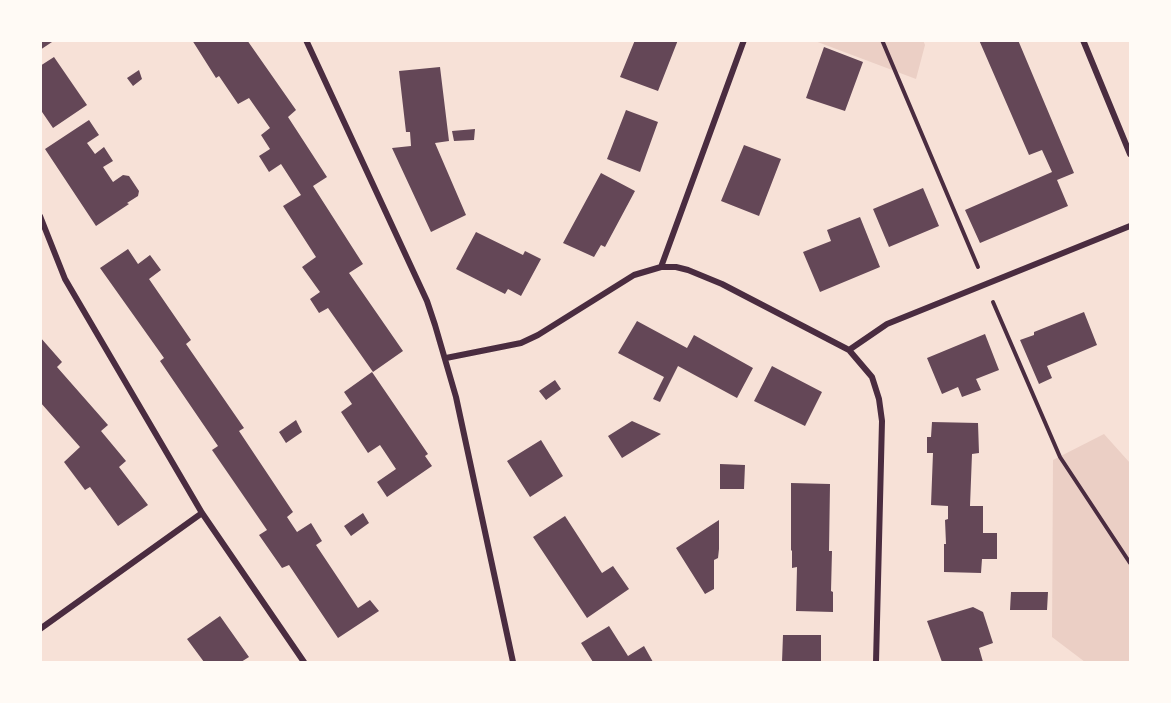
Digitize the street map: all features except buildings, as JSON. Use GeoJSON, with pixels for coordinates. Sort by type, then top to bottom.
{"type":"FeatureCollection","features":[{"type":"Feature","properties":{"kind":"street"},"geometry":{"type":"LineString","coordinates":[[306,40],[427,301],[446,358],[513,663]]}},
{"type":"Feature","properties":{"kind":"street"},"geometry":{"type":"LineString","coordinates":[[661,267],[744,40]]}},
{"type":"Feature","properties":{"kind":"street"},"geometry":{"type":"LineString","coordinates":[[1083,40],[1131,154]]}},
{"type":"Feature","properties":{"kind":"street"},"geometry":{"type":"LineString","coordinates":[[40,216],[65,279],[202,513],[304,663]]}},
{"type":"Feature","properties":{"kind":"street"},"geometry":{"type":"LineString","coordinates":[[849,350],[887,324],[1131,226]]}},
{"type":"Feature","properties":{"kind":"street"},"geometry":{"type":"LineString","coordinates":[[446,358],[521,343],[538,335],[634,275],[661,267],[688,270],[722,284],[849,350],[872,377],[879,399],[882,421],[876,663]]}},
{"type":"Feature","properties":{"kind":"street"},"geometry":{"type":"LineString","coordinates":[[40,629],[202,513]]}},
{"type":"Feature","properties":{"kind":"path"},"geometry":{"type":"LineString","coordinates":[[882,40],[1060,457],[1131,563]]}},
{"type":"Feature","properties":{"kind":"shaded area"},"geometry":{"type":"Polygon","coordinates":[[[923,40],[925,45],[916,79],[815,41],[923,40]]]}},
{"type":"Feature","properties":{"kind":"shaded area"},"geometry":{"type":"Polygon","coordinates":[[[1104,434],[1130,463],[1130,662],[1085,662],[1052,637],[1053,460],[1104,434]]]}}]}
